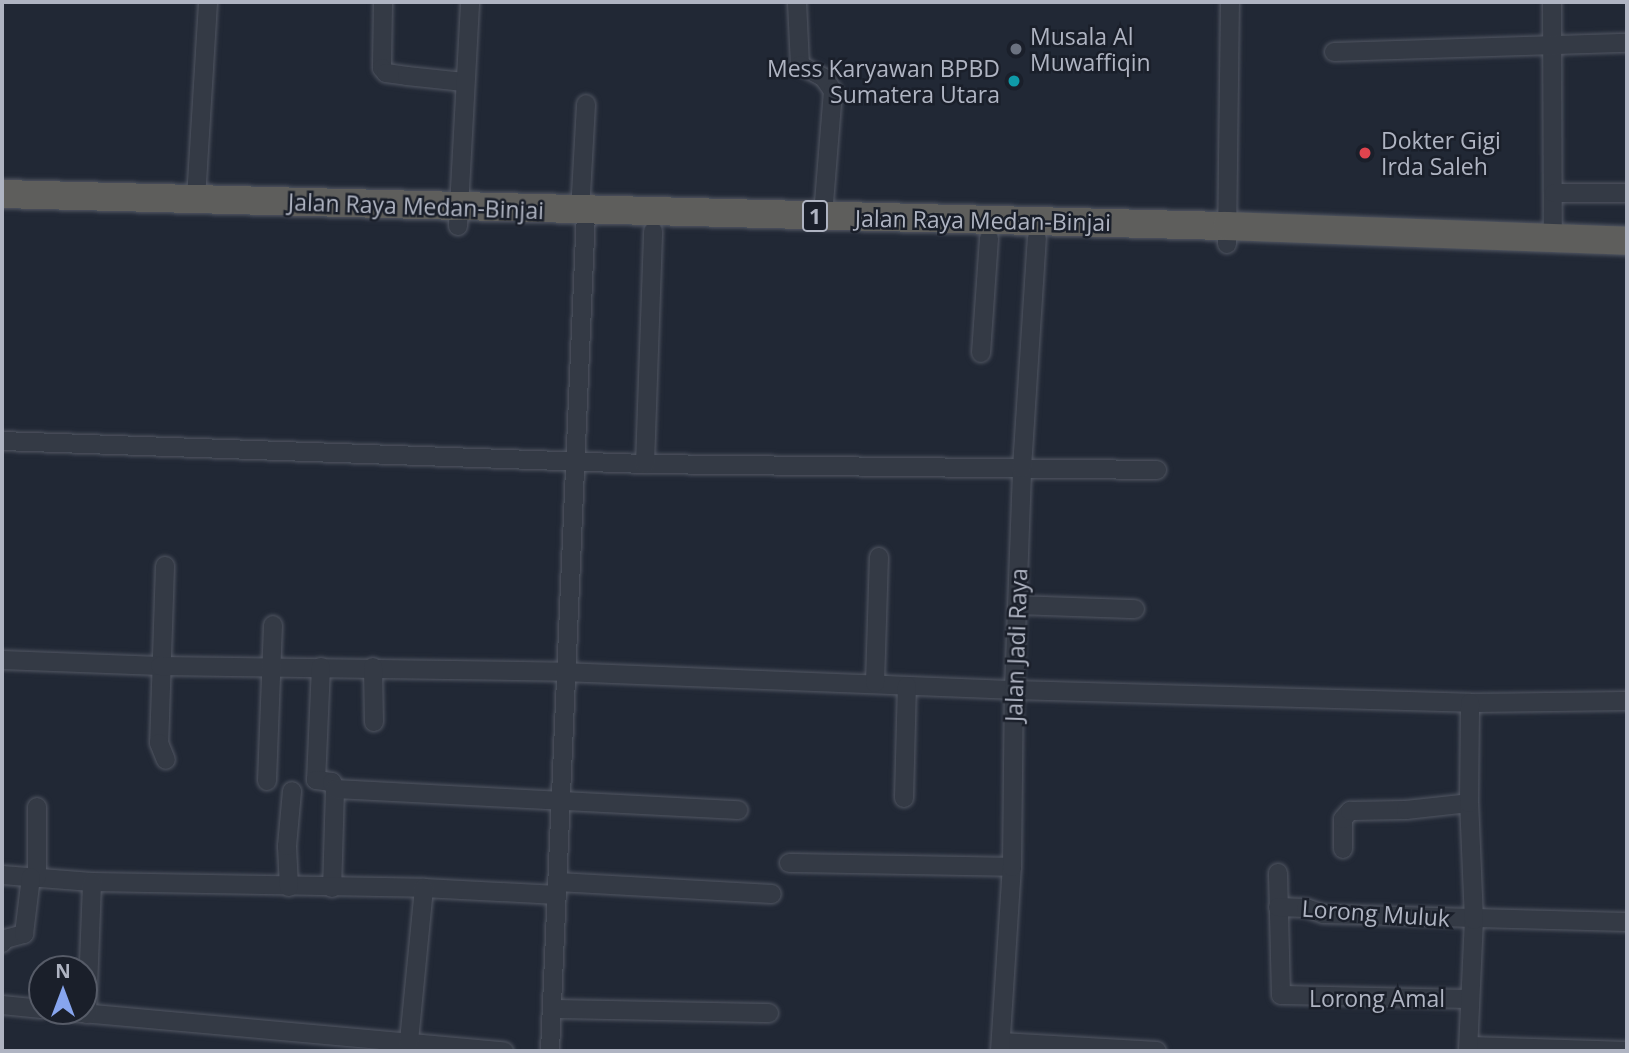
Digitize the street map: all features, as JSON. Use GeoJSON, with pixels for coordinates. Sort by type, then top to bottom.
{"type":"FeatureCollection","features":[{"type":"Feature","properties":{"kind":"highway","name":"Jalan Raya Medan-Binjai"},"geometry":{"type":"LineString","coordinates":[[2,194],[196,199],[458,217]]}},
{"type":"Feature","properties":{"kind":"highway","name":"Jalan Raya Medan-Binjai"},"geometry":{"type":"LineString","coordinates":[[2,214],[283,218],[824,216],[1627,253]]}},
{"type":"Feature","properties":{"kind":"highway","name":"Jalan Raya Medan-Binjai"},"geometry":{"type":"LineString","coordinates":[[584,217],[653,231],[989,238],[1227,235],[1627,241]]}},
{"type":"Feature","properties":{"kind":"street"},"geometry":{"type":"LineString","coordinates":[[196,199],[208,2]]}},
{"type":"Feature","properties":{"kind":"street"},"geometry":{"type":"LineString","coordinates":[[383,2],[382,68],[386,72],[464,82]]}},
{"type":"Feature","properties":{"kind":"street"},"geometry":{"type":"LineString","coordinates":[[458,217],[470,2]]}},
{"type":"Feature","properties":{"kind":"street"},"geometry":{"type":"LineString","coordinates":[[797,2],[800,65],[824,78],[833,92],[824,216]]}},
{"type":"Feature","properties":{"kind":"street"},"geometry":{"type":"LineString","coordinates":[[1227,235],[1230,2]]}},
{"type":"Feature","properties":{"kind":"street"},"geometry":{"type":"LineString","coordinates":[[1552,2],[1553,240]]}},
{"type":"Feature","properties":{"kind":"street"},"geometry":{"type":"LineString","coordinates":[[1334,52],[1627,43]]}},
{"type":"Feature","properties":{"kind":"street"},"geometry":{"type":"LineString","coordinates":[[550,1051],[562,799],[586,104]]}},
{"type":"Feature","properties":{"kind":"street"},"geometry":{"type":"LineString","coordinates":[[1554,193],[1627,193]]}},
{"type":"Feature","properties":{"kind":"street"},"geometry":{"type":"LineString","coordinates":[[645,464],[653,231]]}},
{"type":"Feature","properties":{"kind":"street"},"geometry":{"type":"LineString","coordinates":[[981,352],[989,238]]}},
{"type":"Feature","properties":{"kind":"street","name":"Jalan Jadi Raya"},"geometry":{"type":"LineString","coordinates":[[1001,1047],[1012,867],[1014,690],[1022,468],[1037,238]]}},
{"type":"Feature","properties":{"kind":"street"},"geometry":{"type":"LineString","coordinates":[[2,441],[645,464],[1157,470]]}},
{"type":"Feature","properties":{"kind":"street"},"geometry":{"type":"LineString","coordinates":[[875,684],[879,557]]}},
{"type":"Feature","properties":{"kind":"street"},"geometry":{"type":"LineString","coordinates":[[165,566],[159,743],[166,760]]}},
{"type":"Feature","properties":{"kind":"street"},"geometry":{"type":"LineString","coordinates":[[1018,605],[1135,609]]}},
{"type":"Feature","properties":{"kind":"street"},"geometry":{"type":"LineString","coordinates":[[267,781],[273,625]]}},
{"type":"Feature","properties":{"kind":"street"},"geometry":{"type":"LineString","coordinates":[[2,660],[160,666],[373,667],[565,672],[1014,690],[1470,703],[1627,701]]}},
{"type":"Feature","properties":{"kind":"street"},"geometry":{"type":"LineString","coordinates":[[321,667],[316,780],[332,782],[335,789],[331,888]]}},
{"type":"Feature","properties":{"kind":"street"},"geometry":{"type":"LineString","coordinates":[[373,667],[374,722]]}},
{"type":"Feature","properties":{"kind":"street"},"geometry":{"type":"LineString","coordinates":[[904,799],[907,686]]}},
{"type":"Feature","properties":{"kind":"street"},"geometry":{"type":"LineString","coordinates":[[1470,703],[1469,803],[1474,920],[1468,1049],[1627,1051]]}},
{"type":"Feature","properties":{"kind":"street"},"geometry":{"type":"LineString","coordinates":[[335,789],[738,810]]}},
{"type":"Feature","properties":{"kind":"street"},"geometry":{"type":"LineString","coordinates":[[289,887],[287,837],[292,791]]}},
{"type":"Feature","properties":{"kind":"street"},"geometry":{"type":"LineString","coordinates":[[1343,849],[1343,819],[1350,811],[1406,810],[1469,803]]}},
{"type":"Feature","properties":{"kind":"street"},"geometry":{"type":"LineString","coordinates":[[2,943],[5,939],[24,934],[34,877],[37,807]]}},
{"type":"Feature","properties":{"kind":"street"},"geometry":{"type":"LineString","coordinates":[[789,863],[1012,867]]}},
{"type":"Feature","properties":{"kind":"street","name":"Lorong Amal"},"geometry":{"type":"LineString","coordinates":[[1278,873],[1281,995],[1470,999]]}},
{"type":"Feature","properties":{"kind":"street"},"geometry":{"type":"LineString","coordinates":[[2,875],[92,882],[289,887],[772,894]]}},
{"type":"Feature","properties":{"kind":"street"},"geometry":{"type":"LineString","coordinates":[[89,955],[92,882]]}},
{"type":"Feature","properties":{"kind":"street"},"geometry":{"type":"LineString","coordinates":[[409,1041],[424,888]]}},
{"type":"Feature","properties":{"kind":"street","name":"Lorong Muluk"},"geometry":{"type":"LineString","coordinates":[[1278,907],[1306,908],[1323,914],[1627,922]]}},
{"type":"Feature","properties":{"kind":"street"},"geometry":{"type":"LineString","coordinates":[[2,1005],[28,1008]]}},
{"type":"Feature","properties":{"kind":"street"},"geometry":{"type":"LineString","coordinates":[[552,1009],[769,1013]]}},
{"type":"Feature","properties":{"kind":"street"},"geometry":{"type":"LineString","coordinates":[[98,1015],[504,1051]]}},
{"type":"Feature","properties":{"kind":"street"},"geometry":{"type":"LineString","coordinates":[[1001,1047],[1157,1051]]}},
{"type":"Feature","properties":{"kind":"place","name":"Musala Al Muwaffiqin"},"geometry":{"type":"Point","coordinates":[1016,49]}},
{"type":"Feature","properties":{"kind":"place","name":"Mess Karyawan BPBD Sumatera Utara"},"geometry":{"type":"Point","coordinates":[1014,81]}},
{"type":"Feature","properties":{"kind":"place","name":"Dokter Gigi Irda Saleh"},"geometry":{"type":"Point","coordinates":[1365,153]}}]}
